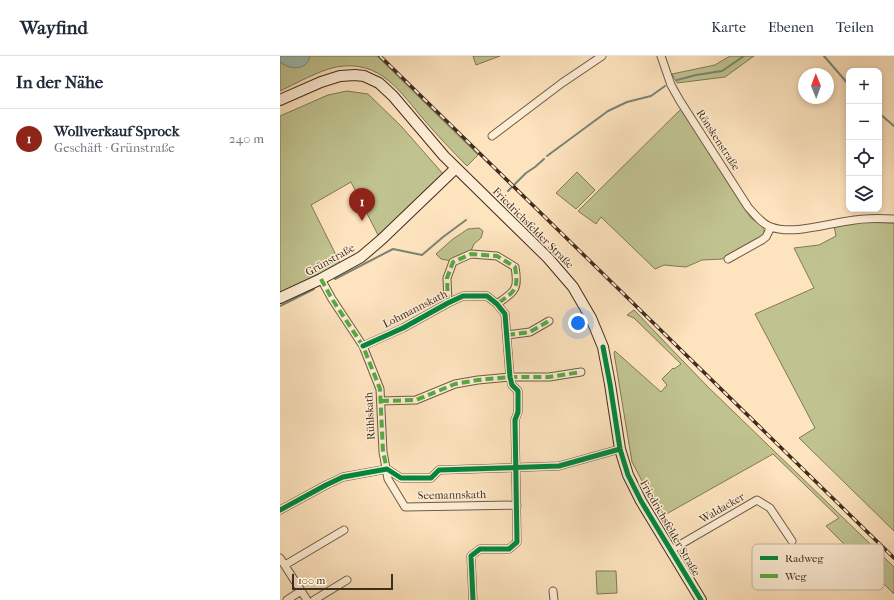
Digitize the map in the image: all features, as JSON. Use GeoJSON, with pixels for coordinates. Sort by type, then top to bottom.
{"type":"FeatureCollection","features":[{"type":"Feature","properties":{"kind":"main road","name":"Friedrichsfelder Straße"},"geometry":{"type":"LineString","coordinates":[[280,100],[329,79],[347,75],[364,76],[379,83],[456,168],[548,258],[573,287],[591,318],[604,354],[620,449],[628,475],[641,501],[701,600]]}},
{"type":"Feature","properties":{"kind":"main road","name":"Grünstraße"},"geometry":{"type":"LineString","coordinates":[[280,298],[321,279],[362,257],[456,168]]}},
{"type":"Feature","properties":{"kind":"street"},"geometry":{"type":"LineString","coordinates":[[492,136],[562,83],[602,56]]}},
{"type":"Feature","properties":{"kind":"street","name":"Rönskenstraße"},"geometry":{"type":"LineString","coordinates":[[661,56],[671,85],[748,207],[755,215],[771,227],[789,230],[860,219],[894,220]]}},
{"type":"Feature","properties":{"kind":"street"},"geometry":{"type":"LineString","coordinates":[[728,259],[762,240],[766,237],[771,227]]}},
{"type":"Feature","properties":{"kind":"street","name":"Lohmannskath"},"geometry":{"type":"LineString","coordinates":[[363,346],[403,328],[463,296],[487,296],[497,304],[513,292],[517,281],[515,267],[497,256],[471,254],[453,262],[447,278],[448,303]]}},
{"type":"Feature","properties":{"kind":"street","name":"Rühlskath"},"geometry":{"type":"LineString","coordinates":[[321,279],[332,299],[363,346],[380,389],[383,452],[387,470]]}},
{"type":"Feature","properties":{"kind":"street"},"geometry":{"type":"LineString","coordinates":[[473,600],[471,556],[480,549],[509,549],[517,542],[515,420],[518,412],[518,391],[512,385],[510,377],[505,314],[497,304]]}},
{"type":"Feature","properties":{"kind":"street"},"geometry":{"type":"LineString","coordinates":[[507,335],[530,332],[549,321]]}},
{"type":"Feature","properties":{"kind":"street"},"geometry":{"type":"LineString","coordinates":[[381,401],[416,400],[455,384],[510,377],[549,377],[581,372]]}},
{"type":"Feature","properties":{"kind":"street"},"geometry":{"type":"LineString","coordinates":[[280,510],[344,477],[387,470],[401,478],[432,478],[439,470],[559,466],[620,449]]}},
{"type":"Feature","properties":{"kind":"street","name":"Seemannskath"},"geometry":{"type":"LineString","coordinates":[[387,470],[388,479],[405,507],[517,505]]}},
{"type":"Feature","properties":{"kind":"street","name":"Waldacker"},"geometry":{"type":"LineString","coordinates":[[671,550],[757,500],[770,508],[792,541]]}},
{"type":"Feature","properties":{"kind":"street"},"geometry":{"type":"LineString","coordinates":[[285,565],[344,530]]}},
{"type":"Feature","properties":{"kind":"street"},"geometry":{"type":"LineString","coordinates":[[280,558],[307,600]]}},
{"type":"Feature","properties":{"kind":"street"},"geometry":{"type":"LineString","coordinates":[[314,600],[347,580]]}},
{"type":"Feature","properties":{"kind":"street"},"geometry":{"type":"LineString","coordinates":[[287,600],[301,591]]}},
{"type":"Feature","properties":{"kind":"street"},"geometry":{"type":"LineString","coordinates":[[553,591],[554,600]]}},
{"type":"Feature","properties":{"kind":"green space"},"geometry":{"type":"Polygon","coordinates":[[[280,56],[377,56],[478,155],[467,166],[398,89],[377,73],[365,68],[352,66],[336,67],[322,71],[280,91],[280,56]]]}},
{"type":"Feature","properties":{"kind":"green space"},"geometry":{"type":"Polygon","coordinates":[[[473,56],[500,56],[476,65],[473,56]]]}},
{"type":"Feature","properties":{"kind":"green space"},"geometry":{"type":"Polygon","coordinates":[[[730,56],[754,56],[725,77],[677,83],[672,74],[715,65],[730,56]]]}},
{"type":"Feature","properties":{"kind":"green space"},"geometry":{"type":"Polygon","coordinates":[[[347,91],[368,94],[401,126],[444,175],[379,237],[351,182],[311,205],[341,265],[280,292],[280,116],[328,95],[347,91]]]}},
{"type":"Feature","properties":{"kind":"green space"},"geometry":{"type":"Polygon","coordinates":[[[681,109],[751,218],[764,227],[764,232],[760,239],[722,259],[702,260],[686,267],[664,265],[655,269],[601,217],[596,224],[578,211],[681,109]]]}},
{"type":"Feature","properties":{"kind":"green space"},"geometry":{"type":"Polygon","coordinates":[[[577,172],[595,190],[576,209],[556,193],[577,172]]]}},
{"type":"Feature","properties":{"kind":"green space"},"geometry":{"type":"Polygon","coordinates":[[[859,222],[894,223],[894,531],[799,438],[815,428],[755,314],[814,288],[794,248],[819,245],[836,236],[834,226],[859,222]]]}},
{"type":"Feature","properties":{"kind":"green space"},"geometry":{"type":"Polygon","coordinates":[[[479,228],[483,231],[481,238],[474,244],[470,253],[452,261],[441,259],[436,254],[453,239],[468,229],[479,228]]]}},
{"type":"Feature","properties":{"kind":"green space"},"geometry":{"type":"Polygon","coordinates":[[[634,310],[707,386],[870,544],[844,544],[826,526],[839,518],[773,454],[661,517],[632,462],[614,353],[615,351],[661,392],[667,385],[662,379],[673,368],[674,369],[681,364],[634,318],[627,315],[634,310]]]}},
{"type":"Feature","properties":{"kind":"green space"},"geometry":{"type":"Polygon","coordinates":[[[884,557],[894,567],[894,594],[884,584],[884,557]]]}},
{"type":"Feature","properties":{"kind":"green space"},"geometry":{"type":"Polygon","coordinates":[[[596,571],[616,571],[617,593],[597,594],[596,571]]]}},
{"type":"Feature","properties":{"kind":"shaded area"},"geometry":{"type":"Polygon","coordinates":[[[280,56],[310,56],[308,61],[302,67],[293,68],[280,62],[280,56]]]}},
{"type":"Feature","properties":{"kind":"waterway"},"geometry":{"type":"LineString","coordinates":[[677,80],[722,71],[744,56]]}},
{"type":"Feature","properties":{"kind":"waterway"},"geometry":{"type":"LineString","coordinates":[[824,56],[846,82]]}},
{"type":"Feature","properties":{"kind":"waterway"},"geometry":{"type":"LineString","coordinates":[[547,156],[608,111],[627,102],[651,96],[665,86]]}},
{"type":"Feature","properties":{"kind":"waterway"},"geometry":{"type":"LineString","coordinates":[[882,116],[894,126]]}},
{"type":"Feature","properties":{"kind":"waterway"},"geometry":{"type":"LineString","coordinates":[[508,191],[526,173],[544,159]]}},
{"type":"Feature","properties":{"kind":"waterway"},"geometry":{"type":"LineString","coordinates":[[335,279],[393,249],[422,255],[466,220]]}},
{"type":"Feature","properties":{"kind":"waterway"},"geometry":{"type":"LineString","coordinates":[[280,306],[314,289]]}},
{"type":"Feature","properties":{"kind":"railway"},"geometry":{"type":"LineString","coordinates":[[380,56],[880,544]]}},
{"type":"Feature","properties":{"kind":"railway"},"geometry":{"type":"LineString","coordinates":[[884,548],[894,558]]}},
{"type":"Feature","properties":{"kind":"marked path"},"geometry":{"type":"LineString","coordinates":[[448,303],[447,278],[453,262],[471,254],[497,256],[515,267],[516,285],[512,293],[497,304]]}},
{"type":"Feature","properties":{"kind":"marked path"},"geometry":{"type":"LineString","coordinates":[[321,279],[332,299],[363,346],[380,389],[383,452],[387,469]]}},
{"type":"Feature","properties":{"kind":"marked path"},"geometry":{"type":"LineString","coordinates":[[507,335],[530,332],[549,321]]}},
{"type":"Feature","properties":{"kind":"marked path"},"geometry":{"type":"LineString","coordinates":[[381,401],[416,400],[455,384],[478,380],[510,377],[549,377],[581,372]]}},
{"type":"Feature","properties":{"kind":"cycle path"},"geometry":{"type":"LineString","coordinates":[[363,346],[403,328],[463,296],[487,296],[497,304],[505,314],[510,377],[512,385],[518,391],[518,412],[515,420],[517,542],[509,549],[480,549],[471,556],[473,600]]}},
{"type":"Feature","properties":{"kind":"cycle path"},"geometry":{"type":"LineString","coordinates":[[603,347],[620,449],[628,475],[641,501],[701,600]]}},
{"type":"Feature","properties":{"kind":"cycle path"},"geometry":{"type":"LineString","coordinates":[[280,510],[343,477],[387,469],[401,478],[431,478],[439,470],[559,466],[620,449]]}},
{"type":"Feature","properties":{"kind":"place","name":"Wollverkauf Sprock"},"geometry":{"type":"Point","coordinates":[362,221]}}]}
